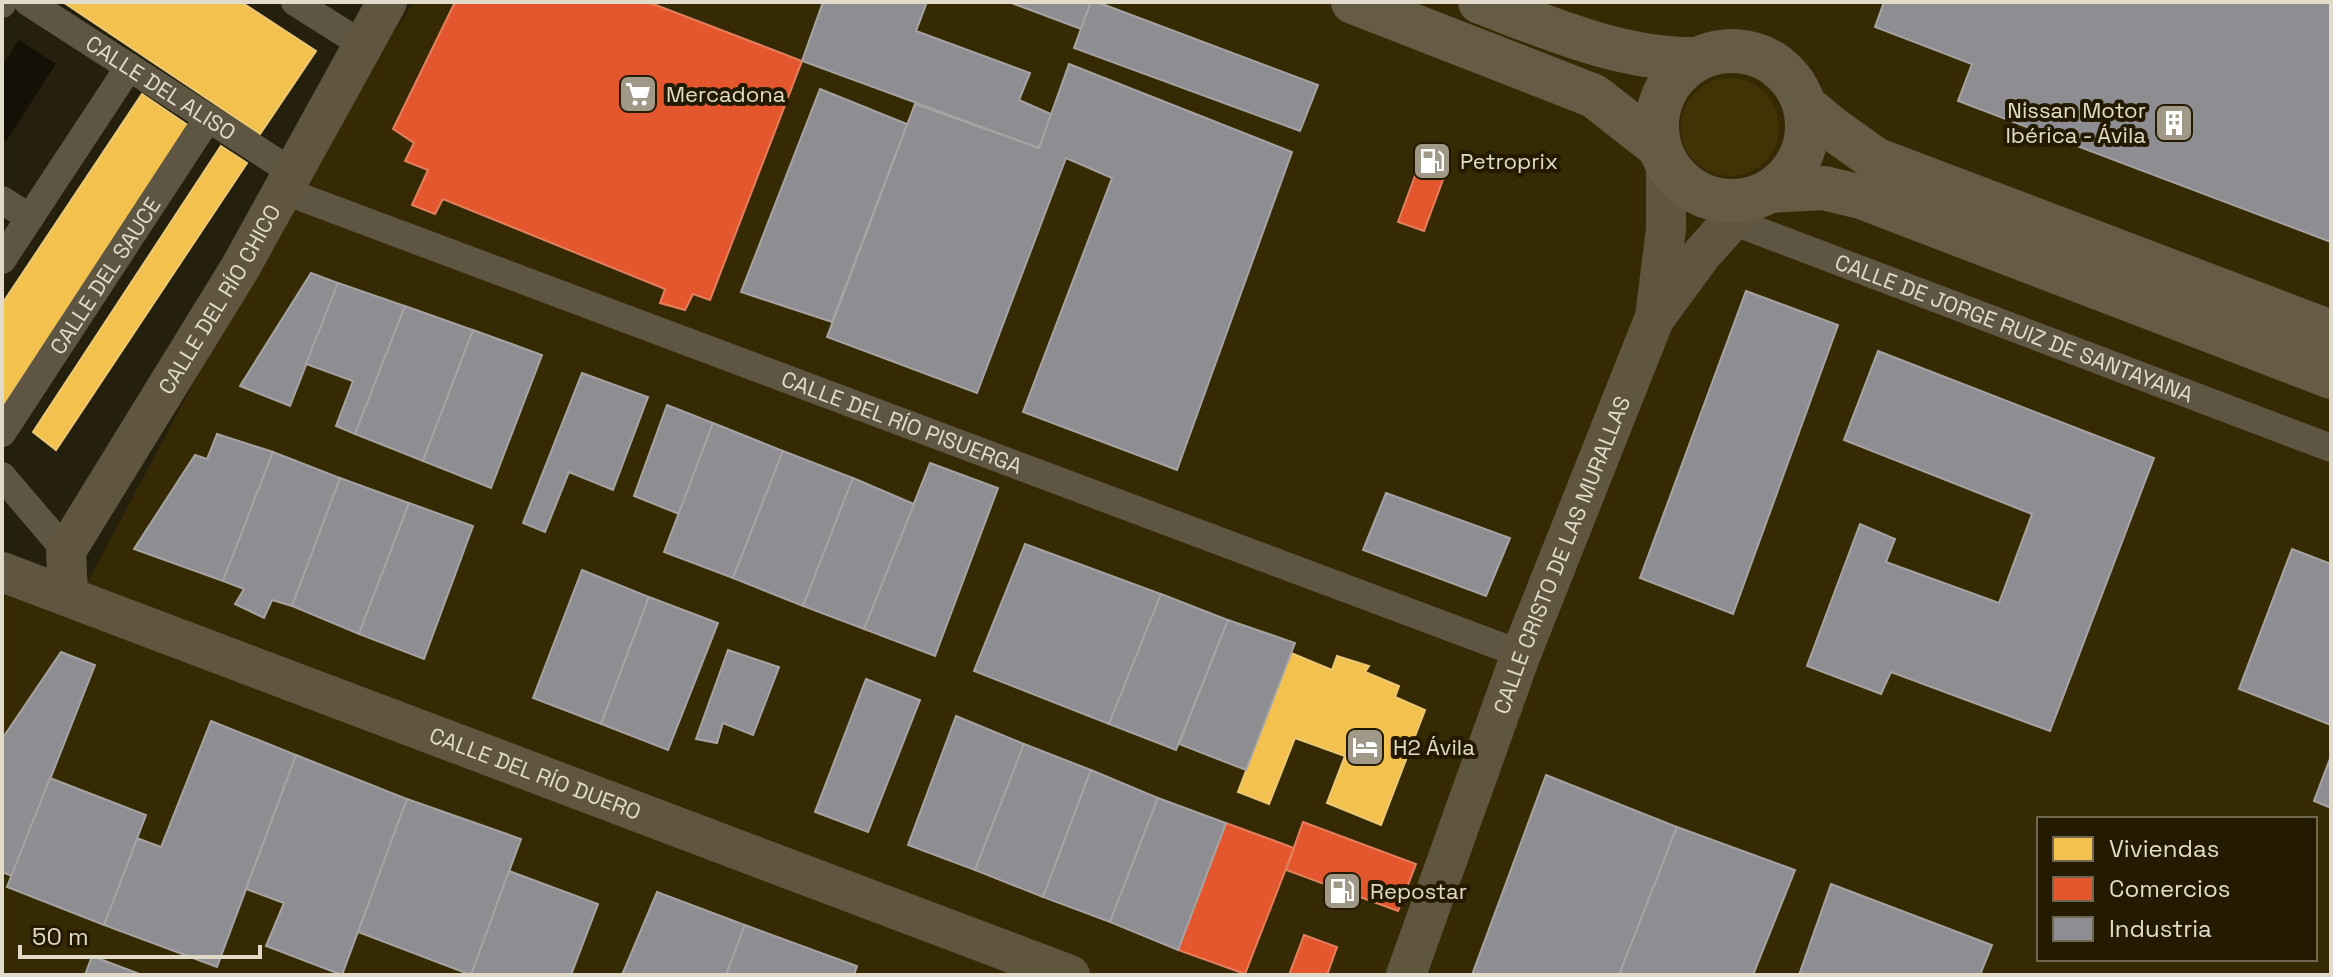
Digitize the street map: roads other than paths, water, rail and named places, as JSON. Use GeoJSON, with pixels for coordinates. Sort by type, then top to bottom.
{"type":"FeatureCollection","features":[{"type":"Feature","properties":{"kind":"highway","name":"CALLE DE JORGE RUIZ DE SANTAYANA"},"geometry":{"type":"LineString","coordinates":[[1353,2],[1594,96],[1662,156],[1682,183],[1739,202]]}},
{"type":"Feature","properties":{"kind":"highway"},"geometry":{"type":"LineString","coordinates":[[1480,2],[1559,32],[1633,53],[1665,59],[1696,59]]}},
{"type":"Feature","properties":{"kind":"highway"},"geometry":{"type":"LineString","coordinates":[[1662,156],[1656,121],[1662,96],[1676,74],[1696,59],[1713,52],[1731,50],[1756,54],[1779,66],[1795,83],[1805,106],[1808,130],[1802,154],[1789,175],[1739,202]]}},
{"type":"Feature","properties":{"kind":"highway"},"geometry":{"type":"LineString","coordinates":[[1805,106],[1875,159],[2331,332]]}},
{"type":"Feature","properties":{"kind":"highway"},"geometry":{"type":"LineString","coordinates":[[1739,202],[1824,188],[1861,197],[2331,377]]}},
{"type":"Feature","properties":{"kind":"street","name":"CALLE DEL ALISO"},"geometry":{"type":"LineString","coordinates":[[28,2],[208,118],[287,181]]}},
{"type":"Feature","properties":{"kind":"street"},"geometry":{"type":"LineString","coordinates":[[295,2],[363,45]]}},
{"type":"Feature","properties":{"kind":"street","name":"CALLE DEL RÍO CHICO"},"geometry":{"type":"LineString","coordinates":[[66,551],[240,268],[387,2]]}},
{"type":"Feature","properties":{"kind":"street"},"geometry":{"type":"LineString","coordinates":[[2,260],[129,67]]}},
{"type":"Feature","properties":{"kind":"street","name":"CALLE DEL SAUCE"},"geometry":{"type":"LineString","coordinates":[[2,433],[208,118]]}},
{"type":"Feature","properties":{"kind":"street","name":"CALLE CRISTO DE LAS MURALLAS"},"geometry":{"type":"LineString","coordinates":[[1406,975],[1521,654],[1655,317],[1666,229],[1662,156]]}},
{"type":"Feature","properties":{"kind":"street","name":"CALLE DEL RÍO PISUERGA"},"geometry":{"type":"LineString","coordinates":[[287,181],[1521,654]]}},
{"type":"Feature","properties":{"kind":"street"},"geometry":{"type":"LineString","coordinates":[[2,200],[30,218]]}},
{"type":"Feature","properties":{"kind":"street","name":"CALLE CRISTO DE LAS MURALLAS"},"geometry":{"type":"LineString","coordinates":[[1655,317],[1739,202]]}},
{"type":"Feature","properties":{"kind":"street","name":"CALLE DE JORGE RUIZ DE SANTAYANA"},"geometry":{"type":"LineString","coordinates":[[1739,202],[2331,448]]}},
{"type":"Feature","properties":{"kind":"street"},"geometry":{"type":"LineString","coordinates":[[2,476],[66,551],[68,596]]}},
{"type":"Feature","properties":{"kind":"street","name":"CALLE DEL RÍO DUERO"},"geometry":{"type":"LineString","coordinates":[[2,572],[1070,975]]}},
{"type":"Feature","properties":{"kind":"place","name":"Mercadona"},"geometry":{"type":"Point","coordinates":[638,94]}},
{"type":"Feature","properties":{"kind":"place","name":"Nissan Motor Ibérica - Ávila"},"geometry":{"type":"Point","coordinates":[2174,123]}},
{"type":"Feature","properties":{"kind":"place","name":"Petroprix"},"geometry":{"type":"Point","coordinates":[1432,161]}},
{"type":"Feature","properties":{"kind":"place","name":"H2 Ávila"},"geometry":{"type":"Point","coordinates":[1365,747]}},
{"type":"Feature","properties":{"kind":"place","name":"Repostar"},"geometry":{"type":"Point","coordinates":[1342,891]}}]}
